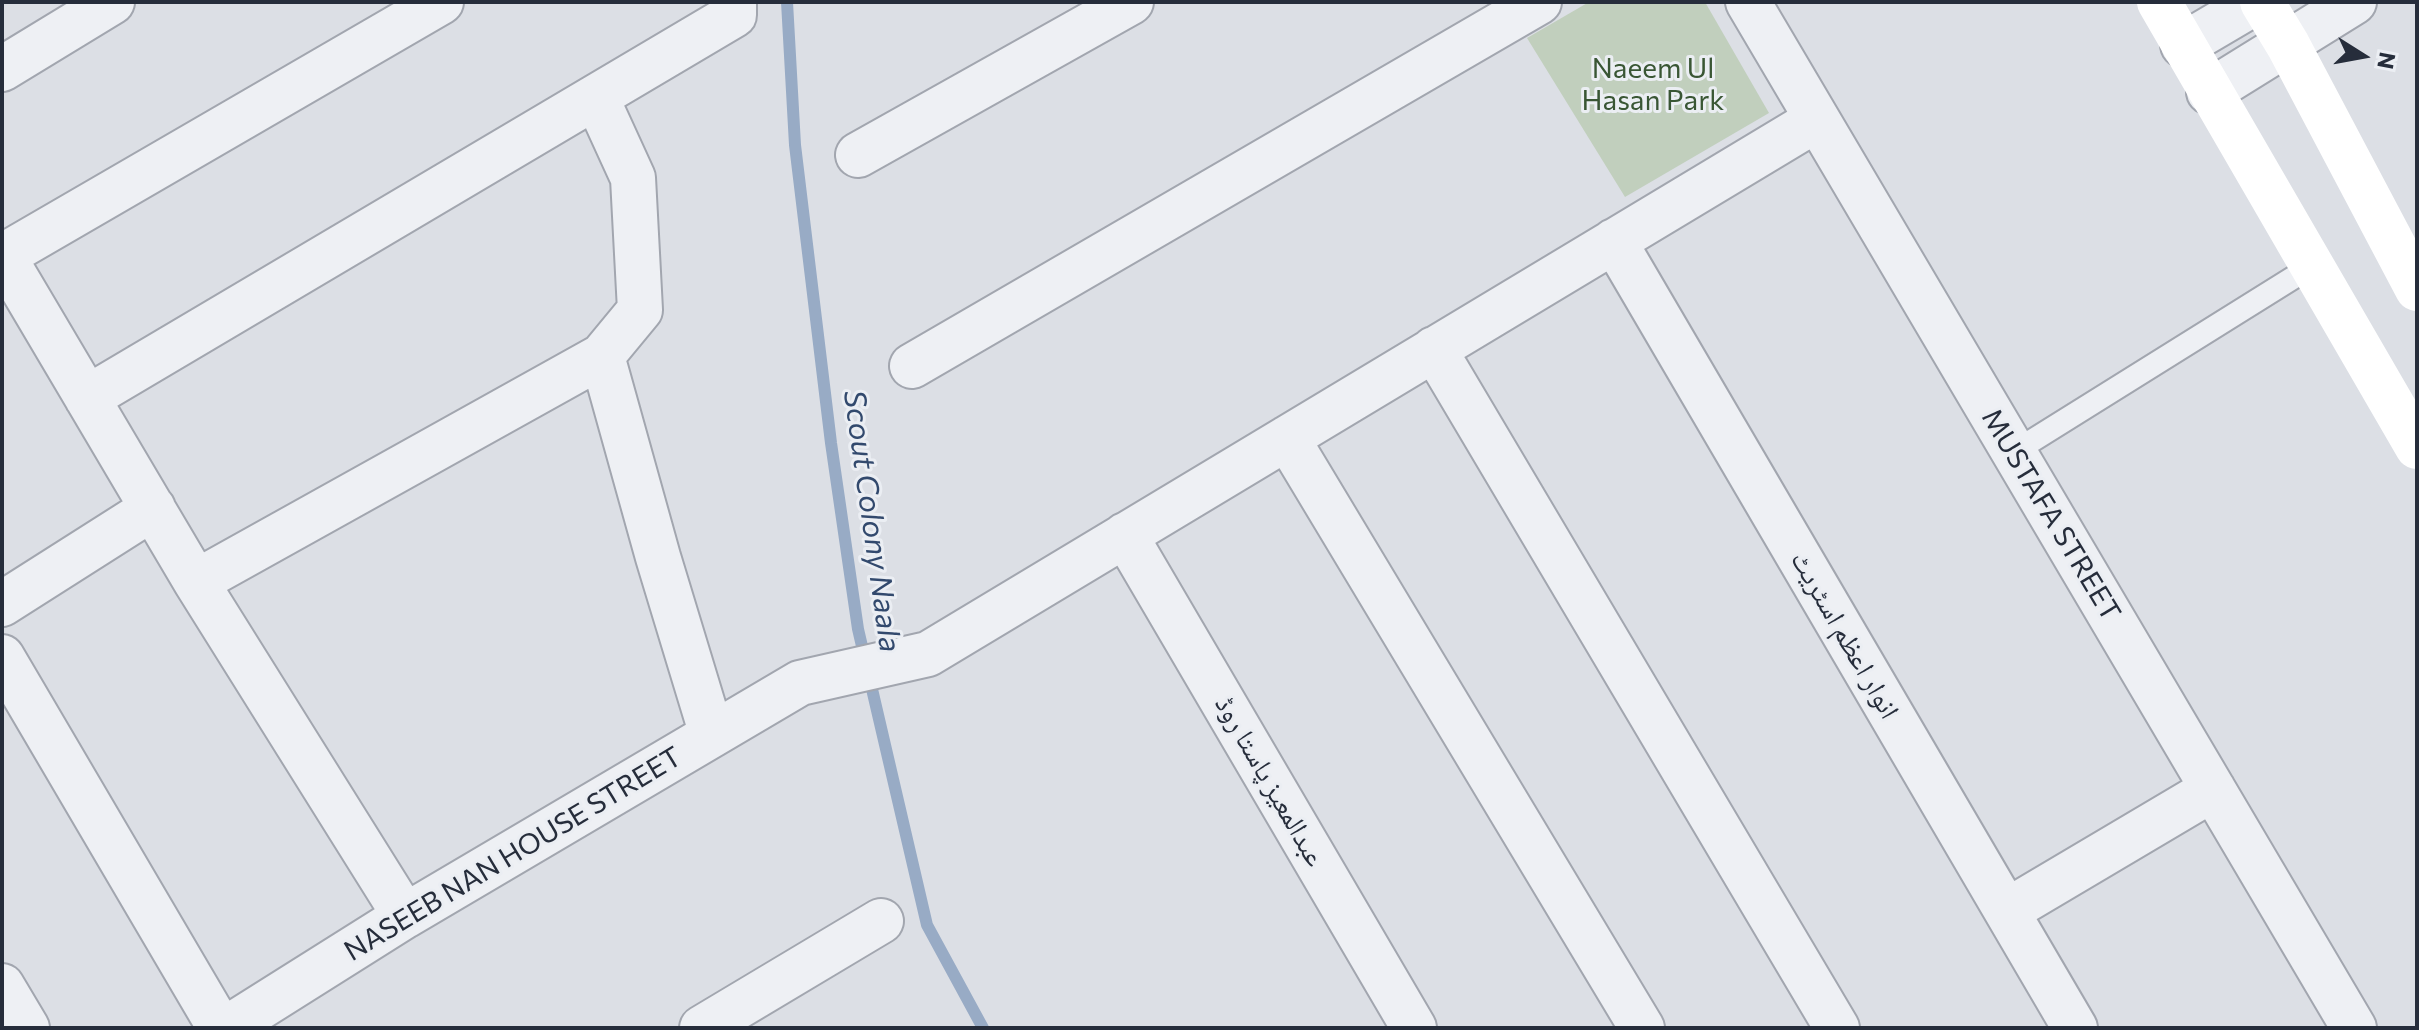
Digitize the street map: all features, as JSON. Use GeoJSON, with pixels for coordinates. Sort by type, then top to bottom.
{"type":"FeatureCollection","features":[{"type":"Feature","properties":{"kind":"street"},"geometry":{"type":"LineString","coordinates":[[2,69],[112,2]]}},
{"type":"Feature","properties":{"kind":"street"},"geometry":{"type":"LineString","coordinates":[[405,916],[196,582],[3,255],[441,2]]}},
{"type":"Feature","properties":{"kind":"street"},"geometry":{"type":"LineString","coordinates":[[87,398],[734,15],[734,2]]}},
{"type":"Feature","properties":{"kind":"street"},"geometry":{"type":"LineString","coordinates":[[858,155],[1131,2]]}},
{"type":"Feature","properties":{"kind":"street"},"geometry":{"type":"LineString","coordinates":[[912,366],[1491,14],[1539,2]]}},
{"type":"Feature","properties":{"kind":"street","name":"MUSTAFA STREET"},"geometry":{"type":"LineString","coordinates":[[1748,2],[2354,1028]]}},
{"type":"Feature","properties":{"kind":"street"},"geometry":{"type":"LineString","coordinates":[[2159,2],[2417,447]]}},
{"type":"Feature","properties":{"kind":"street"},"geometry":{"type":"LineString","coordinates":[[2183,45],[2256,2]]}},
{"type":"Feature","properties":{"kind":"street"},"geometry":{"type":"LineString","coordinates":[[2262,2],[2288,45],[2417,289]]}},
{"type":"Feature","properties":{"kind":"street"},"geometry":{"type":"LineString","coordinates":[[2209,92],[2354,2]]}},
{"type":"Feature","properties":{"kind":"street"},"geometry":{"type":"LineString","coordinates":[[196,582],[602,356],[640,310],[633,178],[596,97]]}},
{"type":"Feature","properties":{"kind":"street","name":"NASEEB NAN HOUSE STREET"},"geometry":{"type":"LineString","coordinates":[[227,1028],[405,916],[800,683],[928,654],[1816,120]]}},
{"type":"Feature","properties":{"kind":"street","name":"انوار اعظم اسٹریٹ"},"geometry":{"type":"LineString","coordinates":[[1614,241],[2075,1028]]}},
{"type":"Feature","properties":{"kind":"street"},"geometry":{"type":"LineString","coordinates":[[1434,349],[1837,1028]]}},
{"type":"Feature","properties":{"kind":"street"},"geometry":{"type":"LineString","coordinates":[[602,356],[712,735]]}},
{"type":"Feature","properties":{"kind":"street"},"geometry":{"type":"LineString","coordinates":[[1287,438],[1642,1028]]}},
{"type":"Feature","properties":{"kind":"street"},"geometry":{"type":"LineString","coordinates":[[2,604],[153,508]]}},
{"type":"Feature","properties":{"kind":"street","name":"عبدالمعیز پاستا روڈ"},"geometry":{"type":"LineString","coordinates":[[1125,535],[1414,1028]]}},
{"type":"Feature","properties":{"kind":"street"},"geometry":{"type":"LineString","coordinates":[[2,657],[220,1028]]}},
{"type":"Feature","properties":{"kind":"street"},"geometry":{"type":"LineString","coordinates":[[2007,911],[2213,789]]}},
{"type":"Feature","properties":{"kind":"street"},"geometry":{"type":"LineString","coordinates":[[702,1028],[881,921]]}},
{"type":"Feature","properties":{"kind":"street"},"geometry":{"type":"LineString","coordinates":[[2,986],[27,1028]]}},
{"type":"Feature","properties":{"kind":"lane"},"geometry":{"type":"LineString","coordinates":[[2014,452],[2312,266]]}},
{"type":"Feature","properties":{"kind":"green space","name":"Naeem Ul Hasan Park"},"geometry":{"type":"Polygon","coordinates":[[[1589,2],[1705,2],[1769,113],[1625,197],[1527,38],[1589,2]]]}},
{"type":"Feature","properties":{"kind":"waterway","name":"Scout Colony Naala"},"geometry":{"type":"LineString","coordinates":[[787,2],[795,145],[831,443],[858,629],[927,925],[983,1028]]}}]}
